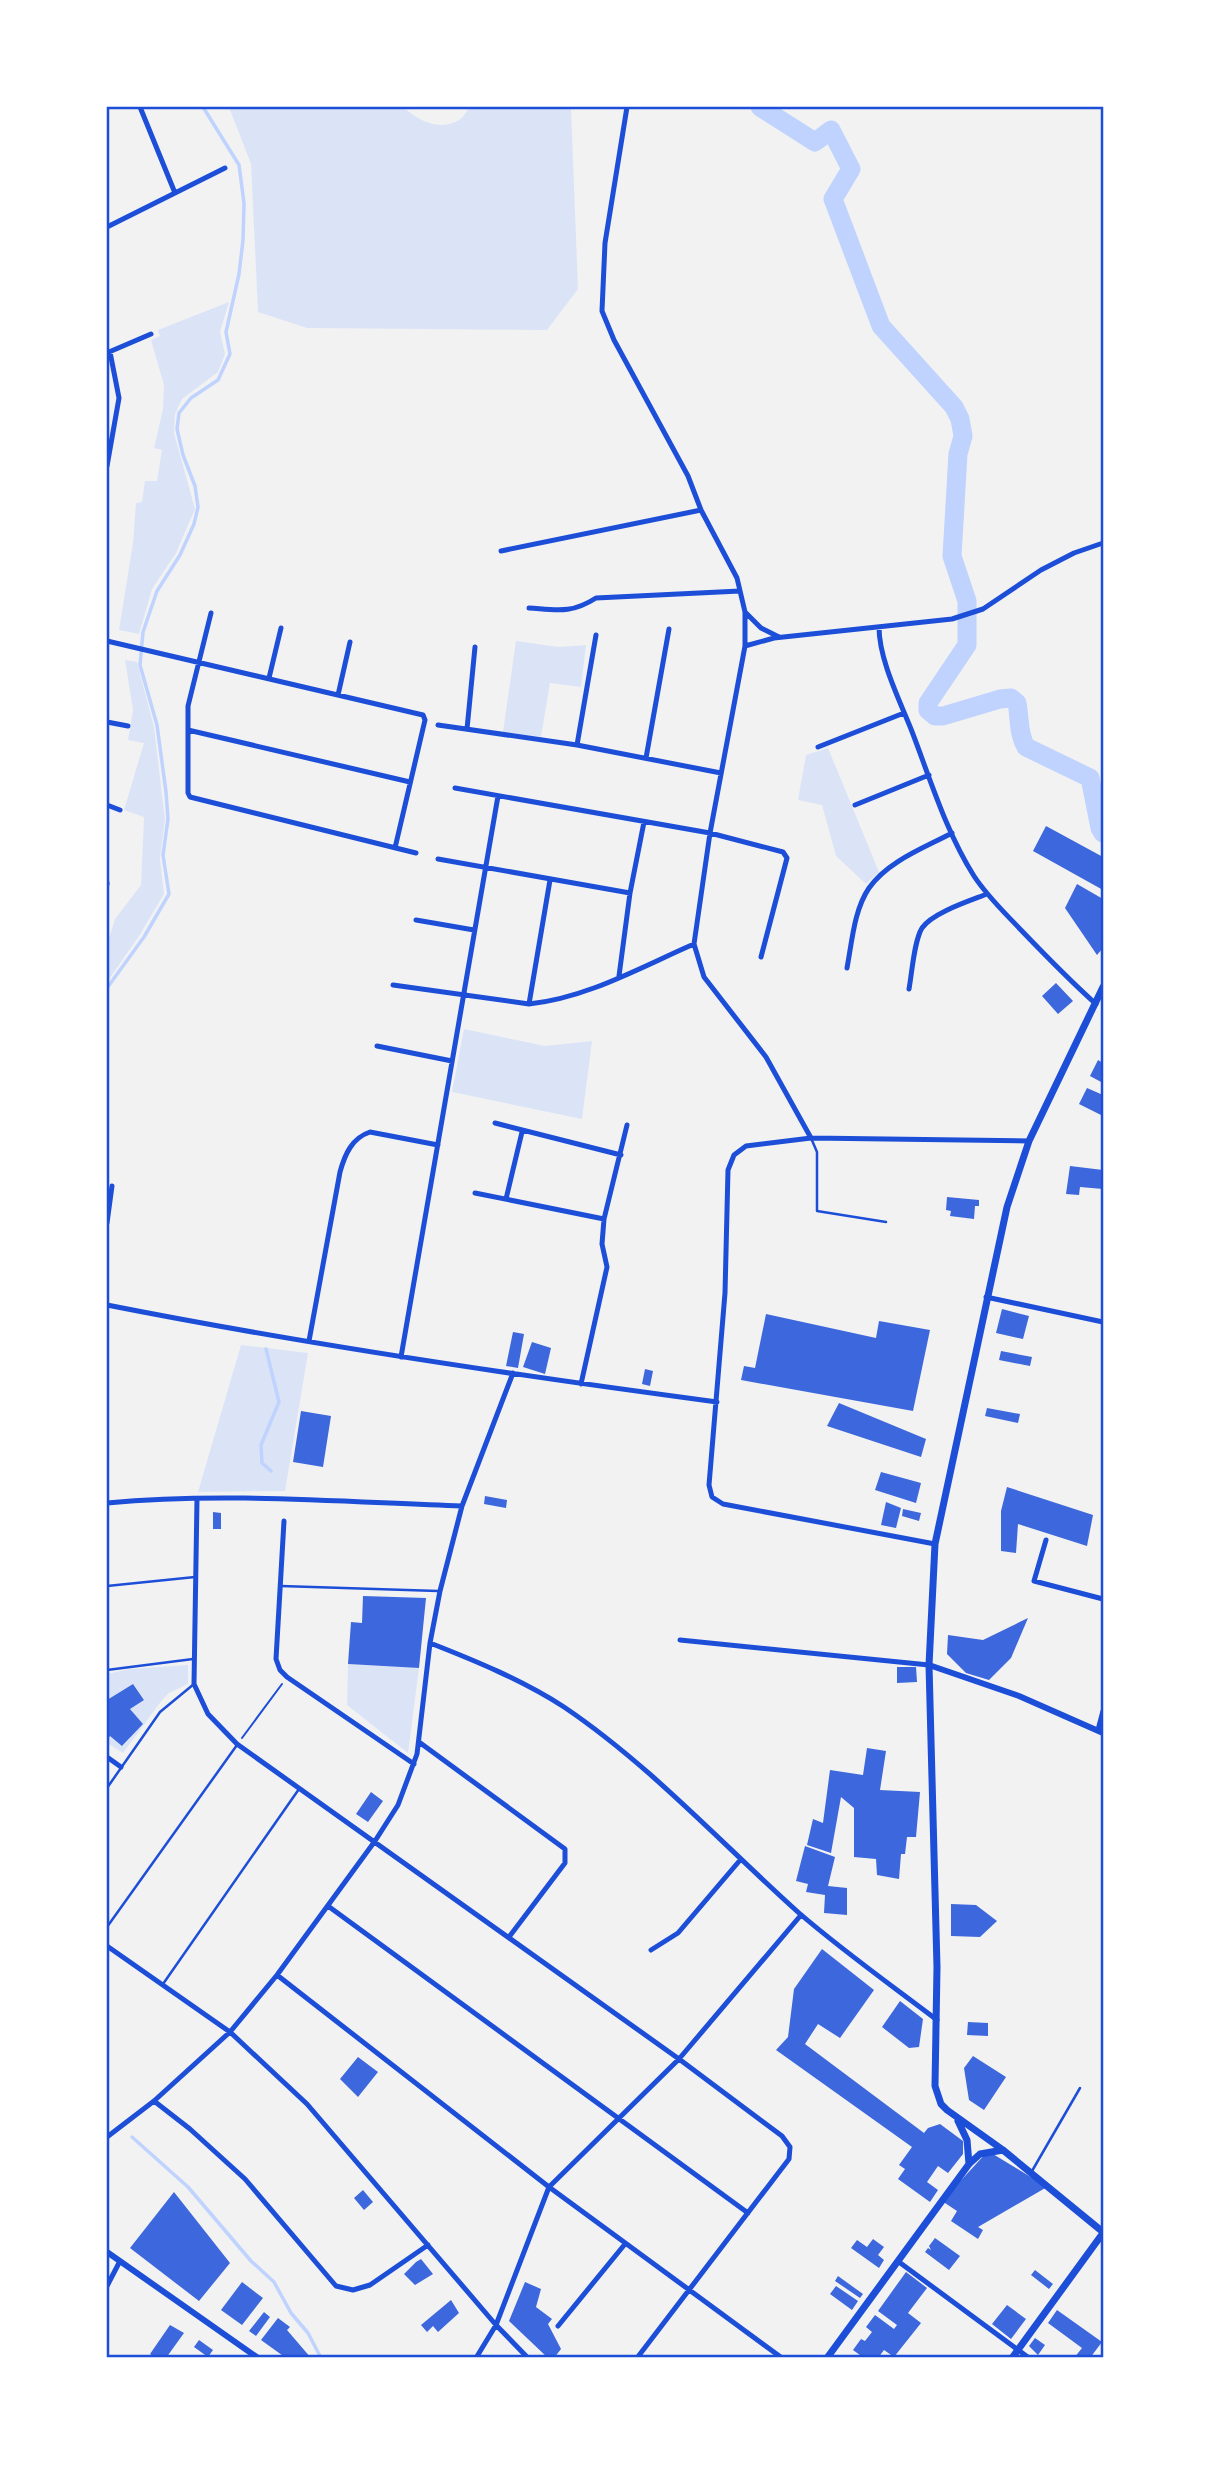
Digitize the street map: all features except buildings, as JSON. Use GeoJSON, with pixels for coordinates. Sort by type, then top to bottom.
{"type":"FeatureCollection","features":[{"type":"Feature","properties":{"kind":"main road"},"geometry":{"type":"LineString","coordinates":[[1012,2358],[1103,2233],[1003,2150],[941,2104],[935,2085],[937,2020],[929,1665],[935,1544],[1007,1207],[1029,1141],[1103,987]]}},
{"type":"Feature","properties":{"kind":"main road"},"geometry":{"type":"LineString","coordinates":[[956,2117],[967,2140],[969,2164]]}},
{"type":"Feature","properties":{"kind":"main road"},"geometry":{"type":"LineString","coordinates":[[827,2358],[900,2262],[969,2164],[980,2154],[1003,2150]]}},
{"type":"Feature","properties":{"kind":"street"},"geometry":{"type":"LineString","coordinates":[[140,107],[175,193]]}},
{"type":"Feature","properties":{"kind":"street"},"geometry":{"type":"LineString","coordinates":[[627,107],[605,243],[602,311],[614,340],[688,476],[701,510],[737,578],[745,612],[745,646],[720,772],[694,944],[704,977],[766,1058],[811,1138]]}},
{"type":"Feature","properties":{"kind":"street"},"geometry":{"type":"LineString","coordinates":[[107,227],[225,167]]}},
{"type":"Feature","properties":{"kind":"street"},"geometry":{"type":"LineString","coordinates":[[107,466],[119,398],[108,352],[151,334]]}},
{"type":"Feature","properties":{"kind":"street"},"geometry":{"type":"LineString","coordinates":[[501,551],[701,510]]}},
{"type":"Feature","properties":{"kind":"street"},"geometry":{"type":"LineString","coordinates":[[745,646],[781,638],[952,619],[983,609],[1041,570],[1103,543]]}},
{"type":"Feature","properties":{"kind":"street"},"geometry":{"type":"LineString","coordinates":[[529,608],[567,611],[580,608],[596,598],[740,591]]}},
{"type":"Feature","properties":{"kind":"street"},"geometry":{"type":"LineString","coordinates":[[745,612],[761,628],[781,638]]}},
{"type":"Feature","properties":{"kind":"street"},"geometry":{"type":"LineString","coordinates":[[211,613],[188,706],[190,797],[416,853]]}},
{"type":"Feature","properties":{"kind":"street"},"geometry":{"type":"LineString","coordinates":[[878,627],[879,642],[904,713],[952,833],[973,874],[986,894],[1063,975],[1096,1004]]}},
{"type":"Feature","properties":{"kind":"street"},"geometry":{"type":"LineString","coordinates":[[269,678],[281,628]]}},
{"type":"Feature","properties":{"kind":"street"},"geometry":{"type":"LineString","coordinates":[[646,758],[669,629]]}},
{"type":"Feature","properties":{"kind":"street"},"geometry":{"type":"LineString","coordinates":[[578,745],[596,635]]}},
{"type":"Feature","properties":{"kind":"street"},"geometry":{"type":"LineString","coordinates":[[107,641],[424,715],[395,848]]}},
{"type":"Feature","properties":{"kind":"street"},"geometry":{"type":"LineString","coordinates":[[338,695],[351,642]]}},
{"type":"Feature","properties":{"kind":"street"},"geometry":{"type":"LineString","coordinates":[[467,729],[475,647]]}},
{"type":"Feature","properties":{"kind":"street"},"geometry":{"type":"LineString","coordinates":[[818,747],[904,713]]}},
{"type":"Feature","properties":{"kind":"street"},"geometry":{"type":"LineString","coordinates":[[107,722],[128,726]]}},
{"type":"Feature","properties":{"kind":"street"},"geometry":{"type":"LineString","coordinates":[[438,725],[578,745],[720,772]]}},
{"type":"Feature","properties":{"kind":"street"},"geometry":{"type":"LineString","coordinates":[[188,730],[410,782]]}},
{"type":"Feature","properties":{"kind":"street"},"geometry":{"type":"LineString","coordinates":[[855,805],[929,775]]}},
{"type":"Feature","properties":{"kind":"street"},"geometry":{"type":"LineString","coordinates":[[455,788],[710,833],[783,852],[787,858],[761,957]]}},
{"type":"Feature","properties":{"kind":"street"},"geometry":{"type":"LineString","coordinates":[[401,1357],[498,796]]}},
{"type":"Feature","properties":{"kind":"street"},"geometry":{"type":"LineString","coordinates":[[107,805],[120,810]]}},
{"type":"Feature","properties":{"kind":"street"},"geometry":{"type":"LineString","coordinates":[[619,976],[629,893],[644,822]]}},
{"type":"Feature","properties":{"kind":"street"},"geometry":{"type":"LineString","coordinates":[[847,968],[857,920],[869,888],[899,861],[952,833]]}},
{"type":"Feature","properties":{"kind":"street"},"geometry":{"type":"LineString","coordinates":[[438,859],[629,893]]}},
{"type":"Feature","properties":{"kind":"street"},"geometry":{"type":"LineString","coordinates":[[529,1004],[550,880]]}},
{"type":"Feature","properties":{"kind":"street"},"geometry":{"type":"LineString","coordinates":[[909,989],[921,930],[929,921],[986,894]]}},
{"type":"Feature","properties":{"kind":"street"},"geometry":{"type":"LineString","coordinates":[[416,920],[474,930]]}},
{"type":"Feature","properties":{"kind":"street"},"geometry":{"type":"LineString","coordinates":[[393,985],[529,1004],[575,996],[694,944]]}},
{"type":"Feature","properties":{"kind":"street"},"geometry":{"type":"LineString","coordinates":[[377,1046],[452,1061]]}},
{"type":"Feature","properties":{"kind":"street"},"geometry":{"type":"LineString","coordinates":[[495,1123],[621,1155]]}},
{"type":"Feature","properties":{"kind":"street"},"geometry":{"type":"LineString","coordinates":[[581,1384],[607,1266],[602,1244],[604,1219],[627,1125]]}},
{"type":"Feature","properties":{"kind":"street"},"geometry":{"type":"LineString","coordinates":[[309,1341],[340,1172],[350,1147],[355,1140],[370,1132],[438,1145]]}},
{"type":"Feature","properties":{"kind":"street"},"geometry":{"type":"LineString","coordinates":[[506,1199],[522,1132]]}},
{"type":"Feature","properties":{"kind":"street"},"geometry":{"type":"LineString","coordinates":[[935,1544],[723,1504],[712,1497],[709,1485],[725,1293],[725,1205],[728,1170],[734,1156],[746,1146],[811,1138],[1029,1141]]}},
{"type":"Feature","properties":{"kind":"street"},"geometry":{"type":"LineString","coordinates":[[107,1223],[112,1186]]}},
{"type":"Feature","properties":{"kind":"street"},"geometry":{"type":"LineString","coordinates":[[475,1193],[604,1219]]}},
{"type":"Feature","properties":{"kind":"street"},"geometry":{"type":"LineString","coordinates":[[986,1297],[1103,1322]]}},
{"type":"Feature","properties":{"kind":"street"},"geometry":{"type":"LineString","coordinates":[[107,1305],[205,1325],[401,1357],[717,1402]]}},
{"type":"Feature","properties":{"kind":"street"},"geometry":{"type":"LineString","coordinates":[[107,2137],[154,2101],[230,2032],[277,1975],[375,1842],[398,1805],[414,1764],[419,1742],[430,1643],[462,1506],[513,1373]]}},
{"type":"Feature","properties":{"kind":"street"},"geometry":{"type":"LineString","coordinates":[[107,1503],[197,1499],[462,1506]]}},
{"type":"Feature","properties":{"kind":"street"},"geometry":{"type":"LineString","coordinates":[[197,1499],[194,1684],[208,1714],[237,1744],[679,2059],[782,2136],[790,2147],[789,2159],[637,2358]]}},
{"type":"Feature","properties":{"kind":"street"},"geometry":{"type":"LineString","coordinates":[[284,1521],[276,1659],[280,1670],[414,1764]]}},
{"type":"Feature","properties":{"kind":"street"},"geometry":{"type":"LineString","coordinates":[[1046,1540],[1034,1581],[1103,1599]]}},
{"type":"Feature","properties":{"kind":"street"},"geometry":{"type":"LineString","coordinates":[[680,1640],[929,1665],[1019,1696],[1101,1732],[1103,1711]]}},
{"type":"Feature","properties":{"kind":"street"},"geometry":{"type":"LineString","coordinates":[[430,1643],[480,1662],[564,1707],[628,1757],[801,1914],[937,2020]]}},
{"type":"Feature","properties":{"kind":"street"},"geometry":{"type":"LineString","coordinates":[[419,1742],[562,1845],[566,1854],[565,1863],[509,1937]]}},
{"type":"Feature","properties":{"kind":"street"},"geometry":{"type":"LineString","coordinates":[[107,1757],[121,1768]]}},
{"type":"Feature","properties":{"kind":"street"},"geometry":{"type":"LineString","coordinates":[[652,1950],[678,1933],[741,1859]]}},
{"type":"Feature","properties":{"kind":"street"},"geometry":{"type":"LineString","coordinates":[[328,1906],[748,2213]]}},
{"type":"Feature","properties":{"kind":"street"},"geometry":{"type":"LineString","coordinates":[[475,2358],[496,2325],[549,2187],[679,2059],[801,1914]]}},
{"type":"Feature","properties":{"kind":"street"},"geometry":{"type":"LineString","coordinates":[[107,1945],[230,2032],[307,2104],[496,2325],[528,2358]]}},
{"type":"Feature","properties":{"kind":"street"},"geometry":{"type":"LineString","coordinates":[[277,1975],[549,2187],[782,2358]]}},
{"type":"Feature","properties":{"kind":"street"},"geometry":{"type":"LineString","coordinates":[[154,2101],[190,2129],[245,2179],[336,2286],[353,2290],[370,2286],[428,2245]]}},
{"type":"Feature","properties":{"kind":"street"},"geometry":{"type":"LineString","coordinates":[[558,2326],[625,2244]]}},
{"type":"Feature","properties":{"kind":"street"},"geometry":{"type":"LineString","coordinates":[[107,2252],[258,2358]]}},
{"type":"Feature","properties":{"kind":"street"},"geometry":{"type":"LineString","coordinates":[[107,2286],[120,2261]]}},
{"type":"Feature","properties":{"kind":"street"},"geometry":{"type":"LineString","coordinates":[[900,2262],[1029,2358]]}},
{"type":"Feature","properties":{"kind":"lane"},"geometry":{"type":"LineString","coordinates":[[811,1138],[817,1152],[817,1211],[886,1222]]}},
{"type":"Feature","properties":{"kind":"lane"},"geometry":{"type":"LineString","coordinates":[[107,1586],[195,1577]]}},
{"type":"Feature","properties":{"kind":"lane"},"geometry":{"type":"LineString","coordinates":[[281,1586],[440,1591]]}},
{"type":"Feature","properties":{"kind":"lane"},"geometry":{"type":"LineString","coordinates":[[107,1670],[193,1659]]}},
{"type":"Feature","properties":{"kind":"lane"},"geometry":{"type":"LineString","coordinates":[[107,1788],[160,1712],[194,1684]]}},
{"type":"Feature","properties":{"kind":"lane"},"geometry":{"type":"LineString","coordinates":[[107,1927],[237,1744]]}},
{"type":"Feature","properties":{"kind":"lane"},"geometry":{"type":"LineString","coordinates":[[163,1984],[299,1789]]}},
{"type":"Feature","properties":{"kind":"lane"},"geometry":{"type":"LineString","coordinates":[[1030,2174],[1080,2088]]}},
{"type":"Feature","properties":{"kind":"path"},"geometry":{"type":"LineString","coordinates":[[237,1744],[287,1677]]}},
{"type":"Feature","properties":{"kind":"shaded area"},"geometry":{"type":"Polygon","coordinates":[[[229,107],[403,107],[422,120],[444,125],[460,119],[470,107],[571,107],[578,289],[547,330],[307,328],[258,312],[251,164],[229,107]]]}},
{"type":"Feature","properties":{"kind":"shaded area"},"geometry":{"type":"Polygon","coordinates":[[[229,302],[220,332],[225,354],[218,372],[182,399],[175,414],[174,433],[195,509],[176,553],[152,589],[139,634],[119,630],[133,543],[136,503],[142,502],[145,481],[157,481],[162,450],[154,448],[163,409],[164,385],[151,340],[160,336],[158,330],[229,302]]]}},
{"type":"Feature","properties":{"kind":"shaded area"},"geometry":{"type":"Polygon","coordinates":[[[516,641],[559,647],[586,645],[581,687],[550,683],[541,737],[503,732],[516,641]]]}},
{"type":"Feature","properties":{"kind":"shaded area"},"geometry":{"type":"Polygon","coordinates":[[[125,660],[137,662],[154,727],[165,820],[160,858],[164,894],[107,982],[107,945],[115,919],[141,885],[144,817],[124,810],[144,743],[128,740],[133,710],[125,660]]]}},
{"type":"Feature","properties":{"kind":"shaded area"},"geometry":{"type":"Polygon","coordinates":[[[828,748],[879,872],[866,884],[836,856],[822,805],[798,800],[806,755],[828,748]]]}},
{"type":"Feature","properties":{"kind":"shaded area"},"geometry":{"type":"Polygon","coordinates":[[[464,1029],[545,1046],[592,1041],[582,1119],[452,1092],[464,1029]]]}},
{"type":"Feature","properties":{"kind":"shaded area"},"geometry":{"type":"Polygon","coordinates":[[[241,1345],[308,1353],[285,1491],[198,1492],[241,1345]]]}},
{"type":"Feature","properties":{"kind":"shaded area"},"geometry":{"type":"Polygon","coordinates":[[[348,1664],[419,1668],[408,1753],[347,1705],[348,1664]]]}},
{"type":"Feature","properties":{"kind":"shaded area"},"geometry":{"type":"Polygon","coordinates":[[[188,1665],[188,1684],[169,1693],[162,1700],[123,1753],[107,1743],[110,1736],[123,1746],[143,1724],[130,1709],[144,1699],[133,1684],[107,1700],[107,1674],[129,1669],[188,1665]]]}},
{"type":"Feature","properties":{"kind":"waterway"},"geometry":{"type":"LineString","coordinates":[[107,988],[144,937],[169,894],[163,855],[168,819],[166,792],[157,725],[140,665],[143,632],[157,591],[180,555],[194,524],[198,507],[195,486],[183,455],[177,429],[179,413],[191,398],[218,380],[230,354],[226,332],[239,274],[243,240],[244,203],[239,165],[203,107]]}},
{"type":"Feature","properties":{"kind":"waterway"},"geometry":{"type":"LineString","coordinates":[[760,107],[815,142],[831,130],[851,169],[833,199],[881,326],[954,407],[960,419],[963,436],[958,454],[952,556],[967,601],[967,645],[928,703],[928,710],[935,716],[943,716],[1011,698],[1017,703],[1020,731],[1026,747],[1090,778],[1103,833]]}},
{"type":"Feature","properties":{"kind":"waterway"},"geometry":{"type":"LineString","coordinates":[[266,1349],[279,1402],[261,1445],[262,1463],[271,1471]]}},
{"type":"Feature","properties":{"kind":"waterway"},"geometry":{"type":"LineString","coordinates":[[132,2137],[188,2187],[251,2261],[274,2282],[321,2358]]}}]}
